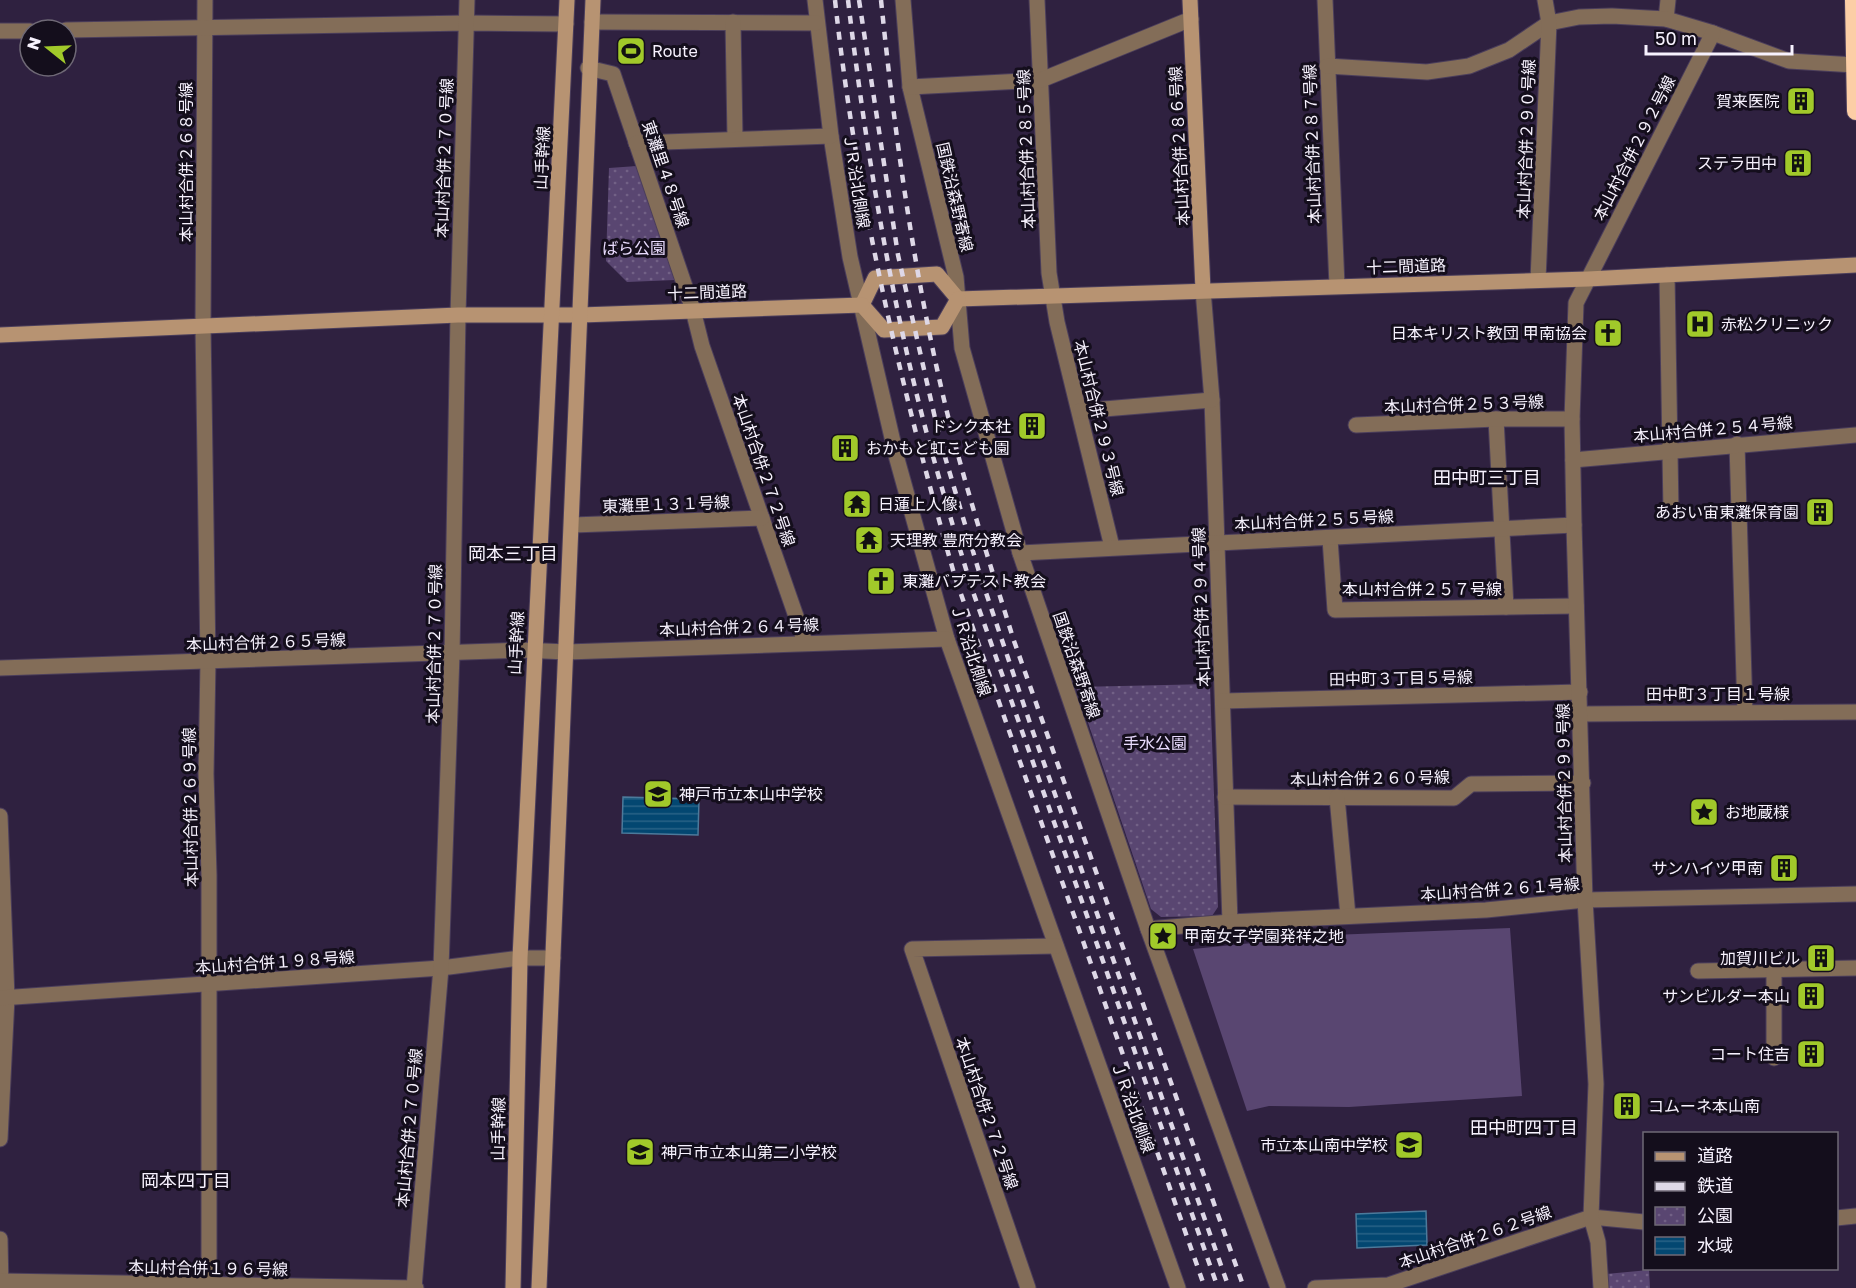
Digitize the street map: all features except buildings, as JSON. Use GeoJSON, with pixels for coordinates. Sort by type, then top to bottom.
{"type":"FeatureCollection","features":[{"type":"Feature","properties":{"kind":"highway"},"geometry":{"type":"LineString","coordinates":[[1854,0],[1856,111]]}},
{"type":"Feature","properties":{"kind":"street","name":"本山村合併２６８号線"},"geometry":{"type":"LineString","coordinates":[[203,325],[205,0]]}},
{"type":"Feature","properties":{"kind":"street","name":"本山村合併２７０号線"},"geometry":{"type":"LineString","coordinates":[[415,1288],[441,968],[452,654],[467,0]]}},
{"type":"Feature","properties":{"kind":"street","name":"山手幹線"},"geometry":{"type":"LineString","coordinates":[[513,1288],[520,958],[533,650],[553,316],[567,0]]}},
{"type":"Feature","properties":{"kind":"street"},"geometry":{"type":"LineString","coordinates":[[539,1288],[573,525],[588,68],[593,0]]}},
{"type":"Feature","properties":{"kind":"street","name":"ＪＲ沿北側線"},"geometry":{"type":"LineString","coordinates":[[815,0],[831,136],[850,257],[897,459],[946,639],[1178,1288]]}},
{"type":"Feature","properties":{"kind":"street","name":"国鉄沿森野寄線"},"geometry":{"type":"LineString","coordinates":[[903,0],[910,87],[956,277],[962,348],[1020,553],[1148,929],[1278,1288]]}},
{"type":"Feature","properties":{"kind":"street","name":"本山村合併２８５号線"},"geometry":{"type":"LineString","coordinates":[[1037,0],[1049,273],[1053,297]]}},
{"type":"Feature","properties":{"kind":"street","name":"本山村合併２８６号線"},"geometry":{"type":"LineString","coordinates":[[1190,0],[1203,290]]}},
{"type":"Feature","properties":{"kind":"street","name":"本山村合併２８７号線"},"geometry":{"type":"LineString","coordinates":[[1324,0],[1337,286]]}},
{"type":"Feature","properties":{"kind":"street","name":"本山村合併２９０号線"},"geometry":{"type":"LineString","coordinates":[[1538,280],[1549,23],[1545,0]]}},
{"type":"Feature","properties":{"kind":"street"},"geometry":{"type":"LineString","coordinates":[[1666,19],[1668,0]]}},
{"type":"Feature","properties":{"kind":"street"},"geometry":{"type":"LineString","coordinates":[[1327,66],[1427,72],[1469,66],[1509,50],[1549,23],[1579,17],[1666,19],[1713,33],[1789,61],[1855,65]]}},
{"type":"Feature","properties":{"kind":"street"},"geometry":{"type":"LineString","coordinates":[[910,87],[1041,80],[1191,19]]}},
{"type":"Feature","properties":{"kind":"street"},"geometry":{"type":"LineString","coordinates":[[592,22],[816,23]]}},
{"type":"Feature","properties":{"kind":"street"},"geometry":{"type":"LineString","coordinates":[[733,22],[735,138]]}},
{"type":"Feature","properties":{"kind":"street"},"geometry":{"type":"LineString","coordinates":[[78,30],[466,23],[566,24]]}},
{"type":"Feature","properties":{"kind":"street"},"geometry":{"type":"LineString","coordinates":[[0,31],[18,31]]}},
{"type":"Feature","properties":{"kind":"street","name":"本山村合併２９２号線"},"geometry":{"type":"LineString","coordinates":[[1588,279],[1713,33]]}},
{"type":"Feature","properties":{"kind":"street","name":"東灘里４８号線"},"geometry":{"type":"LineString","coordinates":[[588,68],[613,75],[693,310]]}},
{"type":"Feature","properties":{"kind":"street"},"geometry":{"type":"LineString","coordinates":[[636,143],[831,136]]}},
{"type":"Feature","properties":{"kind":"street","name":"十二間道路"},"geometry":{"type":"LineString","coordinates":[[958,299],[1588,279],[1856,265]]}},
{"type":"Feature","properties":{"kind":"street"},"geometry":{"type":"LineString","coordinates":[[937,274],[958,299],[942,327],[884,330],[862,305],[875,278],[937,274]]}},
{"type":"Feature","properties":{"kind":"street"},"geometry":{"type":"LineString","coordinates":[[1667,275],[1671,511]]}},
{"type":"Feature","properties":{"kind":"street","name":"本山村合併２９９号線"},"geometry":{"type":"LineString","coordinates":[[1588,279],[1576,303],[1572,419],[1585,900],[1596,1084],[1591,1217],[1598,1242],[1601,1288]]}},
{"type":"Feature","properties":{"kind":"street","name":"本山村合併２９４号線"},"geometry":{"type":"LineString","coordinates":[[1203,290],[1212,400],[1230,922]]}},
{"type":"Feature","properties":{"kind":"street","name":"本山村合併２９３号線"},"geometry":{"type":"LineString","coordinates":[[1053,297],[1112,547]]}},
{"type":"Feature","properties":{"kind":"street","name":"十二間道路"},"geometry":{"type":"LineString","coordinates":[[0,335],[458,315],[553,316],[862,305]]}},
{"type":"Feature","properties":{"kind":"street","name":"本山村合併２７２号線"},"geometry":{"type":"LineString","coordinates":[[693,310],[702,346],[805,642]]}},
{"type":"Feature","properties":{"kind":"street","name":"本山村合併２６９号線"},"geometry":{"type":"LineString","coordinates":[[203,325],[208,661],[209,1287]]}},
{"type":"Feature","properties":{"kind":"street"},"geometry":{"type":"LineString","coordinates":[[1080,411],[1212,400]]}},
{"type":"Feature","properties":{"kind":"street"},"geometry":{"type":"LineString","coordinates":[[1496,419],[1506,607]]}},
{"type":"Feature","properties":{"kind":"street","name":"本山村合併２５３号線"},"geometry":{"type":"LineString","coordinates":[[1356,425],[1496,419],[1572,419]]}},
{"type":"Feature","properties":{"kind":"street","name":"本山村合併２５４号線"},"geometry":{"type":"LineString","coordinates":[[1573,460],[1856,435]]}},
{"type":"Feature","properties":{"kind":"street"},"geometry":{"type":"LineString","coordinates":[[1737,444],[1745,712]]}},
{"type":"Feature","properties":{"kind":"street","name":"東灘里１３１号線"},"geometry":{"type":"LineString","coordinates":[[573,525],[762,518]]}},
{"type":"Feature","properties":{"kind":"street","name":"本山村合併２５５号線"},"geometry":{"type":"LineString","coordinates":[[1020,553],[1574,525]]}},
{"type":"Feature","properties":{"kind":"street","name":"本山村合併２５７号線"},"geometry":{"type":"LineString","coordinates":[[1329,539],[1335,610],[1576,606]]}},
{"type":"Feature","properties":{"kind":"street","name":"本山村合併２６４号線"},"geometry":{"type":"LineString","coordinates":[[533,650],[567,652],[805,642],[946,639]]}},
{"type":"Feature","properties":{"kind":"street","name":"本山村合併２６５号線"},"geometry":{"type":"LineString","coordinates":[[0,668],[533,650]]}},
{"type":"Feature","properties":{"kind":"street","name":"田中町３丁目５号線"},"geometry":{"type":"LineString","coordinates":[[1223,700],[1580,692]]}},
{"type":"Feature","properties":{"kind":"street","name":"田中町３丁目１号線"},"geometry":{"type":"LineString","coordinates":[[1581,714],[1856,712]]}},
{"type":"Feature","properties":{"kind":"street","name":"本山村合併２６０号線"},"geometry":{"type":"LineString","coordinates":[[1226,797],[1454,798],[1471,784],[1583,783]]}},
{"type":"Feature","properties":{"kind":"street"},"geometry":{"type":"LineString","coordinates":[[1337,797],[1348,916]]}},
{"type":"Feature","properties":{"kind":"street"},"geometry":{"type":"LineString","coordinates":[[0,816],[4,998],[0,1139]]}},
{"type":"Feature","properties":{"kind":"street","name":"本山村合併２６１号線"},"geometry":{"type":"LineString","coordinates":[[1148,929],[1230,922],[1486,910],[1585,900],[1856,894]]}},
{"type":"Feature","properties":{"kind":"street","name":"本山村合併２７２号線"},"geometry":{"type":"LineString","coordinates":[[1028,1288],[912,949],[1056,946]]}},
{"type":"Feature","properties":{"kind":"street","name":"本山村合併１９８号線"},"geometry":{"type":"LineString","coordinates":[[4,998],[441,968],[520,958],[553,958]]}},
{"type":"Feature","properties":{"kind":"street"},"geometry":{"type":"LineString","coordinates":[[1698,970],[1856,968]]}},
{"type":"Feature","properties":{"kind":"street"},"geometry":{"type":"LineString","coordinates":[[1774,970],[1774,1059]]}},
{"type":"Feature","properties":{"kind":"street"},"geometry":{"type":"LineString","coordinates":[[1838,1218],[1856,1216]]}},
{"type":"Feature","properties":{"kind":"street","name":"本山村合併２６２号線"},"geometry":{"type":"LineString","coordinates":[[1315,1288],[1388,1285],[1591,1217],[1643,1222]]}},
{"type":"Feature","properties":{"kind":"street"},"geometry":{"type":"LineString","coordinates":[[0,1239],[1,1284]]}},
{"type":"Feature","properties":{"kind":"street","name":"本山村合併１９６号線"},"geometry":{"type":"LineString","coordinates":[[1,1284],[415,1288]]}},
{"type":"Feature","properties":{"kind":"green space","name":"ばら公園"},"geometry":{"type":"Polygon","coordinates":[[[637,166],[675,280],[627,282],[606,261],[609,168],[637,166]]]}},
{"type":"Feature","properties":{"kind":"green space","name":"手水公園"},"geometry":{"type":"Polygon","coordinates":[[[1210,684],[1218,907],[1212,916],[1161,917],[1151,909],[1076,687],[1210,684]]]}},
{"type":"Feature","properties":{"kind":"green space"},"geometry":{"type":"Polygon","coordinates":[[[1510,928],[1522,1096],[1349,1107],[1269,1106],[1247,1111],[1193,949],[1332,935],[1510,928]]]}},
{"type":"Feature","properties":{"kind":"green space"},"geometry":{"type":"Polygon","coordinates":[[[1649,1270],[1650,1288],[1608,1288],[1606,1274],[1649,1270]]]}},
{"type":"Feature","properties":{"kind":"water"},"geometry":{"type":"Polygon","coordinates":[[[623,797],[699,799],[698,835],[622,833],[623,797]]]}},
{"type":"Feature","properties":{"kind":"water"},"geometry":{"type":"Polygon","coordinates":[[[1426,1211],[1427,1245],[1357,1248],[1356,1214],[1426,1211]]]}},
{"type":"Feature","properties":{"kind":"railway"},"geometry":{"type":"LineString","coordinates":[[835,0],[844,73],[868,219],[916,435],[955,577],[1205,1288]]}},
{"type":"Feature","properties":{"kind":"railway"},"geometry":{"type":"LineString","coordinates":[[848,0],[859,88],[888,262],[913,379],[945,500],[972,589],[1218,1288]]}},
{"type":"Feature","properties":{"kind":"railway"},"geometry":{"type":"LineString","coordinates":[[859,0],[898,255],[940,440],[980,575],[1033,732],[1229,1288]]}},
{"type":"Feature","properties":{"kind":"railway"},"geometry":{"type":"LineString","coordinates":[[881,0],[909,222],[929,332],[961,465],[1014,641],[1244,1288]]}},
{"type":"Feature","properties":{"kind":"place","name":"Route"},"geometry":{"type":"Point","coordinates":[631,51]}},
{"type":"Feature","properties":{"kind":"place","name":"賀来医院"},"geometry":{"type":"Point","coordinates":[1801,101]}},
{"type":"Feature","properties":{"kind":"place","name":"ステラ田中"},"geometry":{"type":"Point","coordinates":[1798,163]}},
{"type":"Feature","properties":{"kind":"place","name":"赤松クリニック"},"geometry":{"type":"Point","coordinates":[1700,324]}},
{"type":"Feature","properties":{"kind":"place","name":"日本キリスト教団 甲南協会"},"geometry":{"type":"Point","coordinates":[1608,333]}},
{"type":"Feature","properties":{"kind":"place","name":"ドンク本社"},"geometry":{"type":"Point","coordinates":[1032,426]}},
{"type":"Feature","properties":{"kind":"place","name":"おかもと虹こども園"},"geometry":{"type":"Point","coordinates":[845,448]}},
{"type":"Feature","properties":{"kind":"place","name":"日蓮上人像"},"geometry":{"type":"Point","coordinates":[857,504]}},
{"type":"Feature","properties":{"kind":"place","name":"あおい宙東灘保育園"},"geometry":{"type":"Point","coordinates":[1820,512]}},
{"type":"Feature","properties":{"kind":"place","name":"天理教 豊府分教会"},"geometry":{"type":"Point","coordinates":[869,540]}},
{"type":"Feature","properties":{"kind":"place","name":"東灘バプテスト教会"},"geometry":{"type":"Point","coordinates":[881,581]}},
{"type":"Feature","properties":{"kind":"place","name":"神戸市立本山中学校"},"geometry":{"type":"Point","coordinates":[658,794]}},
{"type":"Feature","properties":{"kind":"place","name":"お地蔵様"},"geometry":{"type":"Point","coordinates":[1704,812]}},
{"type":"Feature","properties":{"kind":"place","name":"サンハイツ甲南"},"geometry":{"type":"Point","coordinates":[1784,868]}},
{"type":"Feature","properties":{"kind":"place","name":"甲南女子学園発祥之地"},"geometry":{"type":"Point","coordinates":[1163,936]}},
{"type":"Feature","properties":{"kind":"place","name":"加賀川ビル"},"geometry":{"type":"Point","coordinates":[1821,958]}},
{"type":"Feature","properties":{"kind":"place","name":"サンビルダー本山"},"geometry":{"type":"Point","coordinates":[1811,996]}},
{"type":"Feature","properties":{"kind":"place","name":"コート住吉"},"geometry":{"type":"Point","coordinates":[1811,1054]}},
{"type":"Feature","properties":{"kind":"place","name":"コムーネ本山南"},"geometry":{"type":"Point","coordinates":[1627,1106]}},
{"type":"Feature","properties":{"kind":"place","name":"市立本山南中学校"},"geometry":{"type":"Point","coordinates":[1409,1145]}},
{"type":"Feature","properties":{"kind":"place","name":"神戸市立本山第二小学校"},"geometry":{"type":"Point","coordinates":[640,1152]}},
{"type":"Feature","properties":{"kind":"district","name":"田中町三丁目"},"geometry":{"type":"Point","coordinates":[1487,478]}},
{"type":"Feature","properties":{"kind":"district","name":"岡本三丁目"},"geometry":{"type":"Point","coordinates":[513,554]}},
{"type":"Feature","properties":{"kind":"district","name":"田中町四丁目"},"geometry":{"type":"Point","coordinates":[1524,1128]}},
{"type":"Feature","properties":{"kind":"district","name":"岡本四丁目"},"geometry":{"type":"Point","coordinates":[186,1181]}}]}
